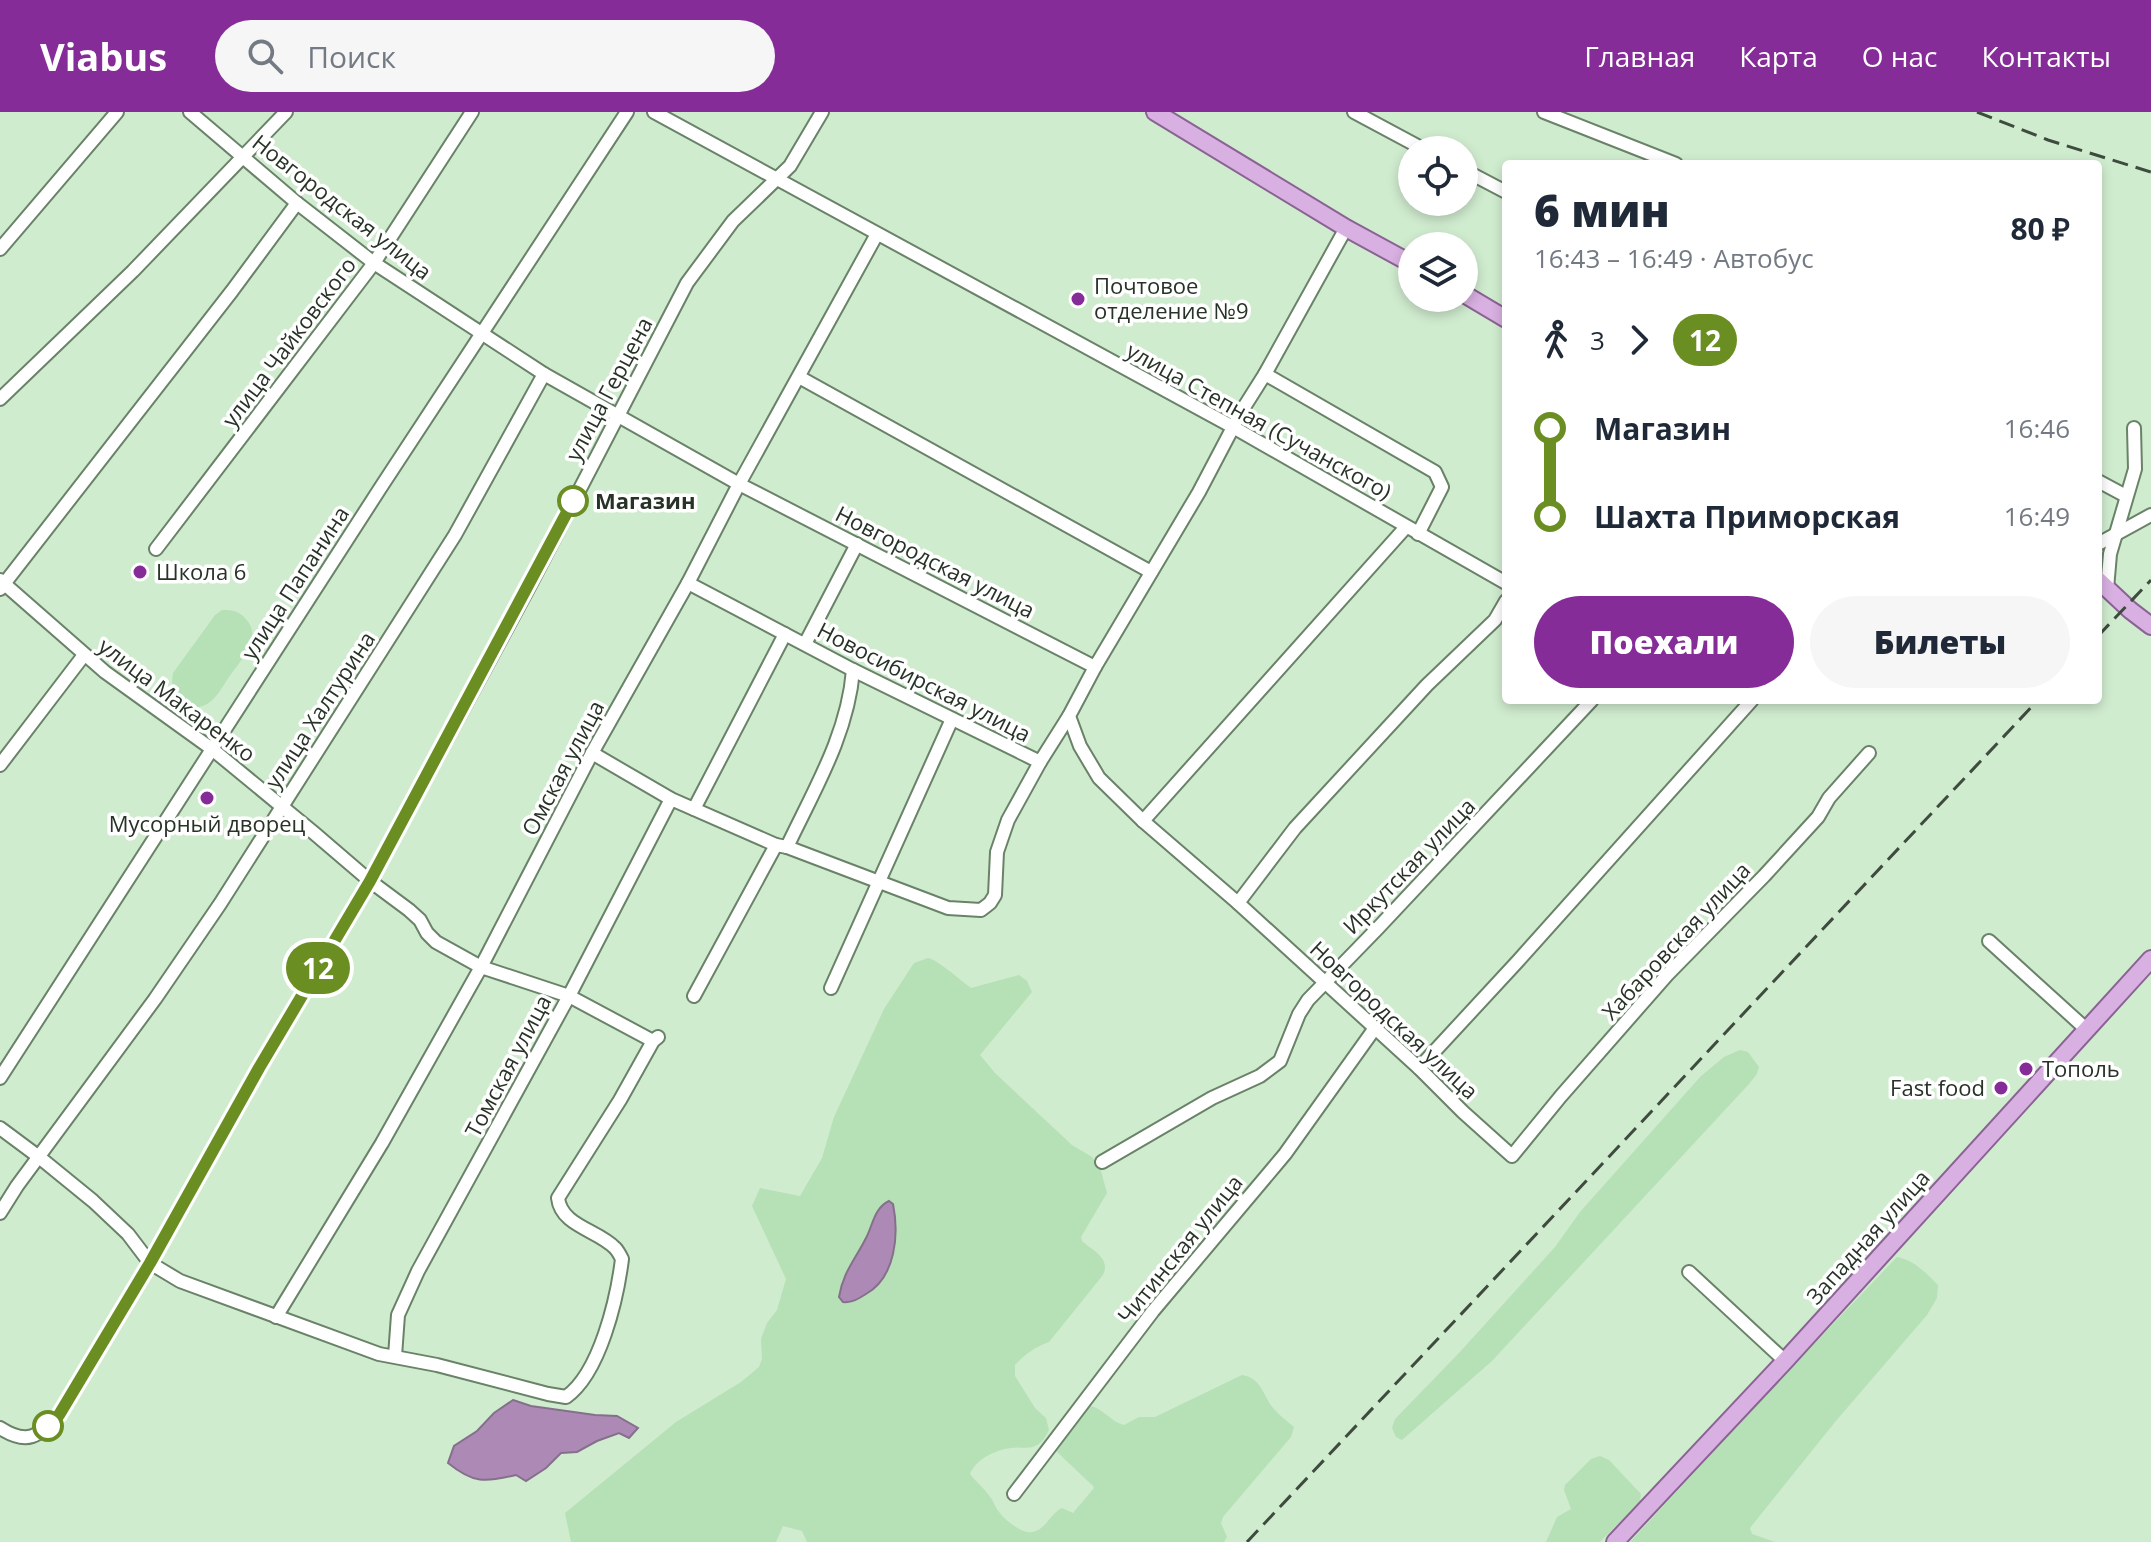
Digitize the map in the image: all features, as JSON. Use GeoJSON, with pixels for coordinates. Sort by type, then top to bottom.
{"type":"FeatureCollection","features":[{"type":"Feature","properties":{"kind":"main road"},"geometry":{"type":"LineString","coordinates":[[1155,112],[1398,256]]}},
{"type":"Feature","properties":{"kind":"main road"},"geometry":{"type":"LineString","coordinates":[[1478,302],[1502,317]]}},
{"type":"Feature","properties":{"kind":"main road"},"geometry":{"type":"LineString","coordinates":[[2102,584],[2151,626]]}},
{"type":"Feature","properties":{"kind":"main road","name":"Западная улица"},"geometry":{"type":"LineString","coordinates":[[1615,1542],[1785,1361],[2151,959]]}},
{"type":"Feature","properties":{"kind":"street"},"geometry":{"type":"LineString","coordinates":[[0,249],[117,112]]}},
{"type":"Feature","properties":{"kind":"street","name":"Новгородская улица"},"geometry":{"type":"LineString","coordinates":[[190,112],[297,203],[374,263],[544,374],[739,484],[1095,667]]}},
{"type":"Feature","properties":{"kind":"street"},"geometry":{"type":"LineString","coordinates":[[0,399],[133,271],[286,112]]}},
{"type":"Feature","properties":{"kind":"street","name":"улица Чайковского"},"geometry":{"type":"LineString","coordinates":[[156,549],[374,263],[472,112]]}},
{"type":"Feature","properties":{"kind":"street","name":"улица Папанина"},"geometry":{"type":"LineString","coordinates":[[0,1078],[627,112]]}},
{"type":"Feature","properties":{"kind":"street","name":"улица Степная (Сучанского)"},"geometry":{"type":"LineString","coordinates":[[654,112],[1233,427],[1502,581]]}},
{"type":"Feature","properties":{"kind":"street","name":"улица Герцена"},"geometry":{"type":"LineString","coordinates":[[0,1428],[18,1438],[28,1439],[59,1415],[370,881],[529,587],[687,283],[733,221],[790,166],[822,112]]}},
{"type":"Feature","properties":{"kind":"street"},"geometry":{"type":"LineString","coordinates":[[1354,112],[1399,136]]}},
{"type":"Feature","properties":{"kind":"street"},"geometry":{"type":"LineString","coordinates":[[1544,112],[1666,160]]}},
{"type":"Feature","properties":{"kind":"street"},"geometry":{"type":"LineString","coordinates":[[1478,177],[1502,190]]}},
{"type":"Feature","properties":{"kind":"street"},"geometry":{"type":"LineString","coordinates":[[1,584],[297,203]]}},
{"type":"Feature","properties":{"kind":"street"},"geometry":{"type":"LineString","coordinates":[[1040,762],[1199,492],[1346,228]]}},
{"type":"Feature","properties":{"kind":"street","name":"Омская улица"},"geometry":{"type":"LineString","coordinates":[[276,1317],[382,1143],[481,967],[592,753],[877,234]]}},
{"type":"Feature","properties":{"kind":"street","name":"улица Халтурина"},"geometry":{"type":"LineString","coordinates":[[0,1213],[155,999],[283,807],[455,535],[544,374]]}},
{"type":"Feature","properties":{"kind":"street"},"geometry":{"type":"LineString","coordinates":[[1265,374],[1435,472],[1442,487],[1418,534]]}},
{"type":"Feature","properties":{"kind":"street"},"geometry":{"type":"LineString","coordinates":[[799,377],[1151,572]]}},
{"type":"Feature","properties":{"kind":"street"},"geometry":{"type":"LineString","coordinates":[[2102,584],[2135,469],[2134,428]]}},
{"type":"Feature","properties":{"kind":"street"},"geometry":{"type":"LineString","coordinates":[[2102,483],[2126,496]]}},
{"type":"Feature","properties":{"kind":"street"},"geometry":{"type":"LineString","coordinates":[[2102,542],[2151,515]]}},
{"type":"Feature","properties":{"kind":"street"},"geometry":{"type":"LineString","coordinates":[[1143,821],[1406,527]]}},
{"type":"Feature","properties":{"kind":"street"},"geometry":{"type":"LineString","coordinates":[[805,644],[857,544]]}},
{"type":"Feature","properties":{"kind":"street","name":"Новосибирская улица"},"geometry":{"type":"LineString","coordinates":[[688,583],[853,670],[1040,762],[1008,820],[997,852],[995,895],[981,910],[948,908],[878,883]]}},
{"type":"Feature","properties":{"kind":"street","name":"улица Макаренко"},"geometry":{"type":"LineString","coordinates":[[1,584],[105,672],[212,749],[283,807],[420,920],[436,942],[481,967],[569,996],[656,1039],[558,1198],[559,1208],[569,1218],[614,1246],[622,1259],[608,1329],[579,1388],[566,1397],[548,1394],[395,1356]]}},
{"type":"Feature","properties":{"kind":"street"},"geometry":{"type":"LineString","coordinates":[[1238,903],[1295,828],[1427,685],[1495,620],[1502,608]]}},
{"type":"Feature","properties":{"kind":"street"},"geometry":{"type":"LineString","coordinates":[[694,809],[785,634]]}},
{"type":"Feature","properties":{"kind":"street"},"geometry":{"type":"LineString","coordinates":[[0,765],[84,655]]}},
{"type":"Feature","properties":{"kind":"street"},"geometry":{"type":"LineString","coordinates":[[694,996],[782,846],[840,735],[851,695],[853,670]]}},
{"type":"Feature","properties":{"kind":"street","name":"Иркутская улица"},"geometry":{"type":"LineString","coordinates":[[1102,1162],[1212,1098],[1260,1076],[1280,1061],[1308,1000],[1588,704]]}},
{"type":"Feature","properties":{"kind":"street"},"geometry":{"type":"LineString","coordinates":[[1419,1068],[1748,704]]}},
{"type":"Feature","properties":{"kind":"street","name":"Новгородская улица"},"geometry":{"type":"LineString","coordinates":[[1069,716],[1080,746],[1099,778],[1512,1156]]}},
{"type":"Feature","properties":{"kind":"street"},"geometry":{"type":"LineString","coordinates":[[831,988],[952,719]]}},
{"type":"Feature","properties":{"kind":"street"},"geometry":{"type":"LineString","coordinates":[[592,753],[671,799],[878,883]]}},
{"type":"Feature","properties":{"kind":"street","name":"Хабаровская улица"},"geometry":{"type":"LineString","coordinates":[[1512,1156],[1667,975],[1818,817],[1829,798],[1869,753]]}},
{"type":"Feature","properties":{"kind":"street","name":"Томская улица"},"geometry":{"type":"LineString","coordinates":[[395,1356],[398,1315],[418,1271],[569,996],[671,799]]}},
{"type":"Feature","properties":{"kind":"street"},"geometry":{"type":"LineString","coordinates":[[1989,941],[2086,1029]]}},
{"type":"Feature","properties":{"kind":"street","name":"Читинская улица"},"geometry":{"type":"LineString","coordinates":[[1014,1494],[1153,1311],[1285,1154],[1375,1028]]}},
{"type":"Feature","properties":{"kind":"street"},"geometry":{"type":"LineString","coordinates":[[0,1128],[93,1201],[128,1234],[150,1263],[190,1285],[379,1354],[395,1356]]}},
{"type":"Feature","properties":{"kind":"street"},"geometry":{"type":"LineString","coordinates":[[1689,1272],[1785,1361]]}},
{"type":"Feature","properties":{"kind":"green space"},"geometry":{"type":"Polygon","coordinates":[[[222,610],[239,613],[250,625],[249,648],[209,703],[190,706],[176,696],[172,685],[173,673],[215,615],[222,610]]]}},
{"type":"Feature","properties":{"kind":"green space"},"geometry":{"type":"Polygon","coordinates":[[[928,958],[971,988],[1019,975],[1027,981],[1032,992],[980,1055],[1072,1145],[1092,1157],[1101,1171],[1107,1193],[1081,1237],[1103,1259],[1103,1275],[1049,1342],[1030,1351],[1015,1365],[1015,1376],[1035,1408],[1046,1418],[1049,1430],[1039,1444],[1005,1449],[987,1456],[970,1474],[1000,1513],[1018,1528],[1033,1532],[1062,1508],[1073,1513],[1094,1488],[1056,1451],[1089,1406],[1124,1425],[1139,1417],[1155,1417],[1242,1375],[1258,1384],[1273,1408],[1294,1427],[1291,1437],[1223,1517],[1221,1523],[1227,1537],[1224,1542],[807,1542],[802,1531],[783,1526],[776,1542],[571,1542],[565,1513],[676,1422],[741,1382],[759,1367],[762,1359],[761,1339],[767,1323],[777,1310],[786,1279],[752,1206],[760,1188],[800,1196],[822,1158],[834,1117],[884,1009],[914,963],[928,958]],[[876,1212],[867,1237],[841,1283],[882,1281],[876,1212]]]}},
{"type":"Feature","properties":{"kind":"green space"},"geometry":{"type":"Polygon","coordinates":[[[1740,1050],[1748,1052],[1759,1067],[1749,1084],[1492,1361],[1402,1440],[1396,1437],[1392,1428],[1395,1419],[1555,1247],[1580,1212],[1701,1076],[1724,1057],[1740,1050]]]}},
{"type":"Feature","properties":{"kind":"green space"},"geometry":{"type":"Polygon","coordinates":[[[1897,1257],[1914,1264],[1938,1285],[1937,1298],[1927,1315],[1750,1528],[1752,1534],[1775,1542],[1630,1542],[1791,1368],[1897,1257]]]}},
{"type":"Feature","properties":{"kind":"green space"},"geometry":{"type":"Polygon","coordinates":[[[1600,1456],[1609,1460],[1641,1494],[1640,1501],[1600,1542],[1546,1542],[1557,1517],[1571,1509],[1565,1485],[1591,1459],[1600,1456]]]}},
{"type":"Feature","properties":{"kind":"shaded area"},"geometry":{"type":"Polygon","coordinates":[[[889,1201],[893,1204],[896,1228],[893,1254],[884,1277],[858,1299],[843,1302],[839,1297],[846,1273],[877,1212],[889,1201]]]}},
{"type":"Feature","properties":{"kind":"shaded area"},"geometry":{"type":"Polygon","coordinates":[[[513,1400],[531,1406],[617,1416],[638,1428],[629,1438],[619,1433],[577,1452],[561,1453],[526,1481],[516,1475],[480,1480],[465,1475],[448,1463],[454,1446],[513,1400]]]}},
{"type":"Feature","properties":{"kind":"railway"},"geometry":{"type":"LineString","coordinates":[[1977,112],[2048,140],[2151,172]]}},
{"type":"Feature","properties":{"kind":"railway"},"geometry":{"type":"LineString","coordinates":[[2102,632],[2151,580]]}},
{"type":"Feature","properties":{"kind":"railway"},"geometry":{"type":"LineString","coordinates":[[1247,1542],[2034,704]]}},
{"type":"Feature","properties":{"kind":"bus line","name":"12"},"geometry":{"type":"LineString","coordinates":[[48,1426],[59,1415],[150,1263],[259,1068],[370,881],[573,501]]}},
{"type":"Feature","properties":{"kind":"place","name":"Почтовое отделение №9"},"geometry":{"type":"Point","coordinates":[1078,299]}},
{"type":"Feature","properties":{"kind":"place","name":"Магазин"},"geometry":{"type":"Point","coordinates":[573,501]}},
{"type":"Feature","properties":{"kind":"place","name":"Школа 6"},"geometry":{"type":"Point","coordinates":[140,572]}},
{"type":"Feature","properties":{"kind":"place","name":"Мусорный дворец"},"geometry":{"type":"Point","coordinates":[207,798]}},
{"type":"Feature","properties":{"kind":"place","name":"Тополь"},"geometry":{"type":"Point","coordinates":[2026,1069]}},
{"type":"Feature","properties":{"kind":"place","name":"Fast food"},"geometry":{"type":"Point","coordinates":[2001,1088]}}]}
